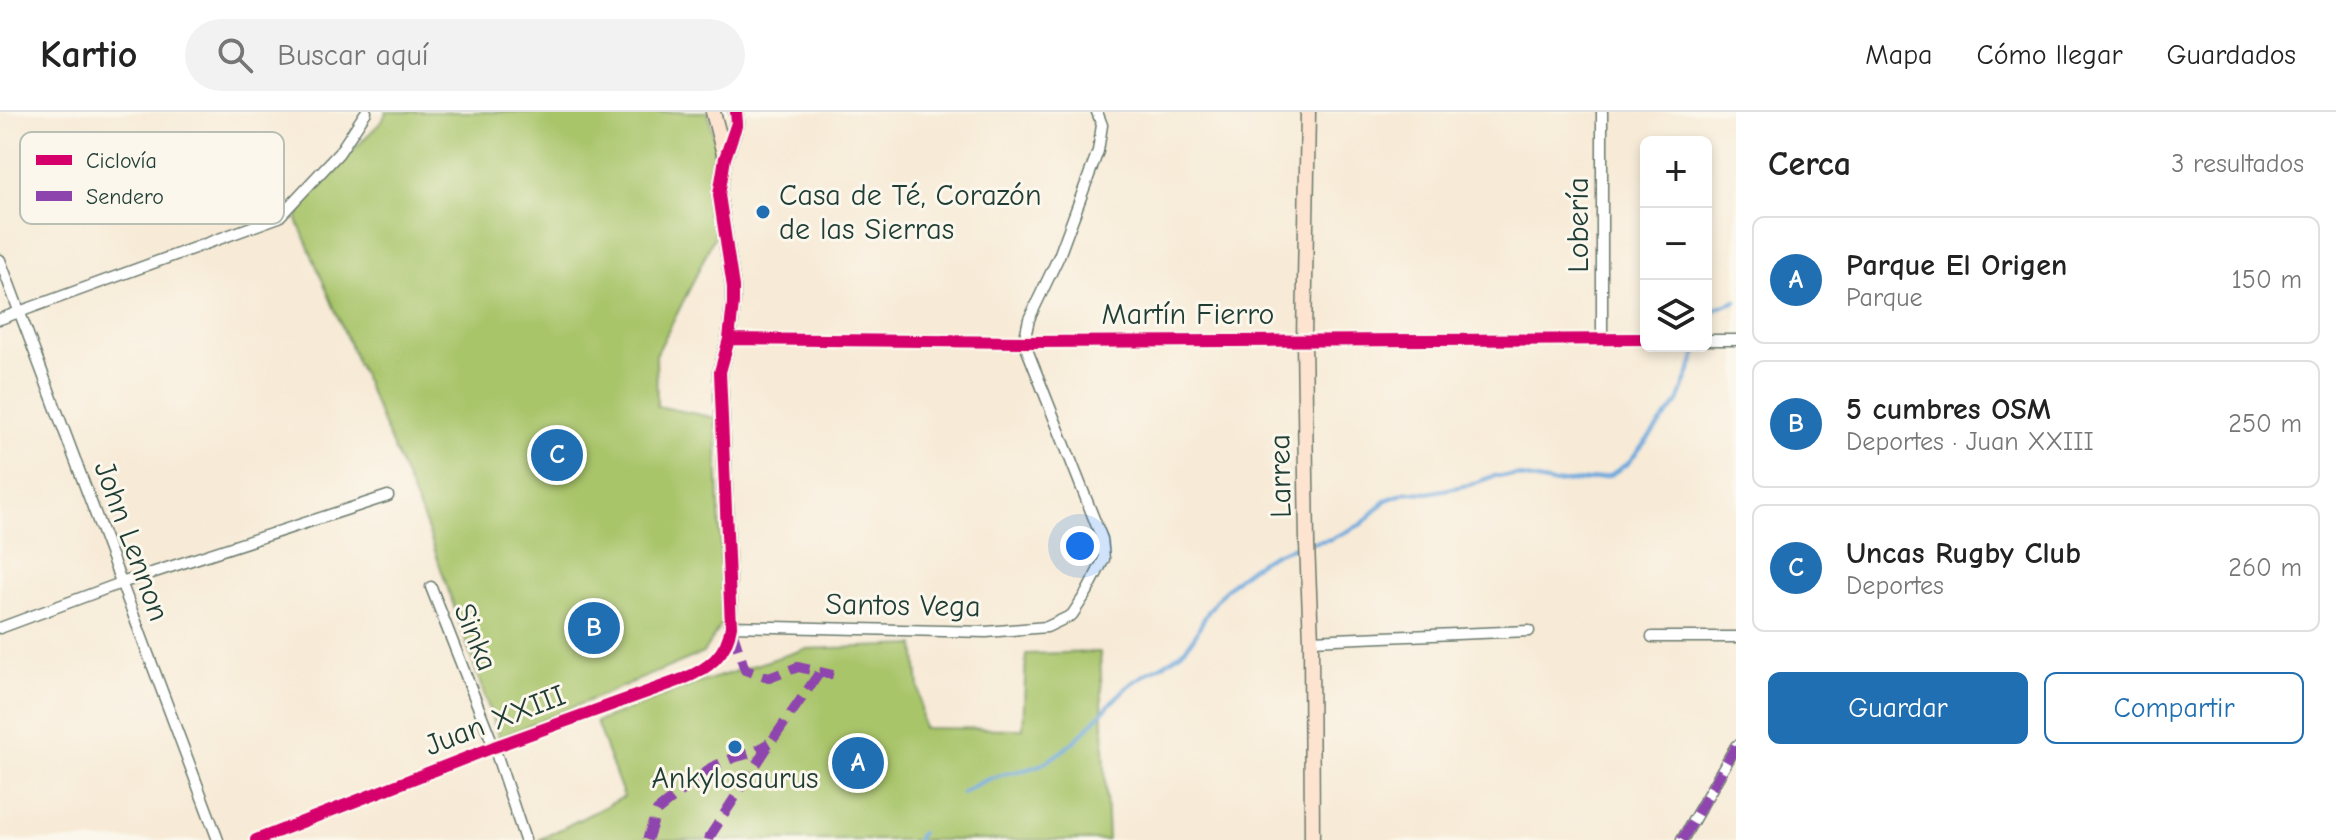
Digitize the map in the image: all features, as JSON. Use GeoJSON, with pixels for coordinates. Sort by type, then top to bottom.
{"type":"FeatureCollection","features":[{"type":"Feature","properties":{"kind":"street"},"geometry":{"type":"LineString","coordinates":[[284,212],[339,153],[366,112]]}},
{"type":"Feature","properties":{"kind":"street"},"geometry":{"type":"LineString","coordinates":[[713,112],[725,158]]}},
{"type":"Feature","properties":{"kind":"street"},"geometry":{"type":"LineString","coordinates":[[731,626],[720,372],[729,339],[733,287],[719,195],[725,158],[735,133],[736,112]]}},
{"type":"Feature","properties":{"kind":"street"},"geometry":{"type":"LineString","coordinates":[[1024,342],[1029,319],[1059,256],[1098,151],[1102,125],[1097,112]]}},
{"type":"Feature","properties":{"kind":"street","name":"Larrea"},"geometry":{"type":"LineString","coordinates":[[1308,112],[1304,339],[1312,840]]}},
{"type":"Feature","properties":{"kind":"street","name":"Lobería"},"geometry":{"type":"LineString","coordinates":[[1602,112],[1602,338]]}},
{"type":"Feature","properties":{"kind":"street"},"geometry":{"type":"LineString","coordinates":[[0,319],[260,224]]}},
{"type":"Feature","properties":{"kind":"street","name":"John Lennon"},"geometry":{"type":"LineString","coordinates":[[0,260],[218,840]]}},
{"type":"Feature","properties":{"kind":"street","name":"Martín Fierro"},"geometry":{"type":"LineString","coordinates":[[729,339],[1024,342],[1640,339]]}},
{"type":"Feature","properties":{"kind":"street"},"geometry":{"type":"LineString","coordinates":[[1712,340],[1736,340]]}},
{"type":"Feature","properties":{"kind":"street","name":"Santos Vega"},"geometry":{"type":"LineString","coordinates":[[731,626],[986,632],[1047,627],[1072,615],[1104,559],[1102,539],[1024,342]]}},
{"type":"Feature","properties":{"kind":"street"},"geometry":{"type":"LineString","coordinates":[[0,628],[121,583],[388,496]]}},
{"type":"Feature","properties":{"kind":"street","name":"Sinka"},"geometry":{"type":"LineString","coordinates":[[431,587],[494,747],[525,840]]}},
{"type":"Feature","properties":{"kind":"street","name":"Juan XXIII"},"geometry":{"type":"LineString","coordinates":[[256,840],[494,747],[696,674],[720,654],[729,639],[731,626]]}},
{"type":"Feature","properties":{"kind":"street"},"geometry":{"type":"LineString","coordinates":[[1311,640],[1529,631]]}},
{"type":"Feature","properties":{"kind":"street"},"geometry":{"type":"LineString","coordinates":[[1652,637],[1736,637]]}},
{"type":"Feature","properties":{"kind":"street"},"geometry":{"type":"LineString","coordinates":[[1682,840],[1736,746]]}},
{"type":"Feature","properties":{"kind":"green space"},"geometry":{"type":"Polygon","coordinates":[[[386,112],[708,112],[719,159],[718,228],[656,355],[657,406],[716,418],[723,622],[703,653],[499,738],[426,525],[297,220],[305,199],[383,120],[386,112]]]}},
{"type":"Feature","properties":{"kind":"green space"},"geometry":{"type":"Polygon","coordinates":[[[915,645],[923,728],[1023,729],[1026,654],[1100,652],[1108,840],[539,840],[624,797],[596,722],[696,684],[805,649],[915,645]]]}},
{"type":"Feature","properties":{"kind":"waterway"},"geometry":{"type":"LineString","coordinates":[[1712,315],[1716,309],[1736,301]]}},
{"type":"Feature","properties":{"kind":"waterway"},"geometry":{"type":"LineString","coordinates":[[1311,543],[1331,539],[1362,524],[1386,500],[1408,492],[1428,493],[1469,485],[1494,476],[1516,476],[1552,483],[1609,476],[1628,463],[1678,402],[1697,352]]}},
{"type":"Feature","properties":{"kind":"waterway"},"geometry":{"type":"LineString","coordinates":[[962,793],[991,778],[1032,768],[1054,757],[1077,739],[1133,682],[1173,659],[1185,648],[1218,598],[1239,577],[1263,560],[1303,545]]}},
{"type":"Feature","properties":{"kind":"waterway"},"geometry":{"type":"LineString","coordinates":[[917,840],[921,833]]}},
{"type":"Feature","properties":{"kind":"marked path"},"geometry":{"type":"LineString","coordinates":[[732,630],[745,670],[769,678],[798,667],[833,675]]}},
{"type":"Feature","properties":{"kind":"marked path"},"geometry":{"type":"LineString","coordinates":[[709,840],[820,672]]}},
{"type":"Feature","properties":{"kind":"marked path"},"geometry":{"type":"LineString","coordinates":[[647,840],[657,811],[712,767],[754,752],[769,743]]}},
{"type":"Feature","properties":{"kind":"marked path"},"geometry":{"type":"LineString","coordinates":[[1682,840],[1736,746]]}},
{"type":"Feature","properties":{"kind":"cycle path"},"geometry":{"type":"LineString","coordinates":[[256,840],[494,747],[683,679],[700,671],[721,653],[731,626],[720,372],[729,339],[733,287],[719,195],[725,158],[737,123],[736,112]]}},
{"type":"Feature","properties":{"kind":"cycle path"},"geometry":{"type":"LineString","coordinates":[[729,339],[1024,342],[1640,339]]}},
{"type":"Feature","properties":{"kind":"place","name":"Casa de Té, Corazón de las Sierras"},"geometry":{"type":"Point","coordinates":[763,212]}},
{"type":"Feature","properties":{"kind":"place","name":"Uncas Rugby Club"},"geometry":{"type":"Point","coordinates":[557,455]}},
{"type":"Feature","properties":{"kind":"place","name":"5 cumbres OSM"},"geometry":{"type":"Point","coordinates":[594,628]}},
{"type":"Feature","properties":{"kind":"place","name":"Ankylosaurus"},"geometry":{"type":"Point","coordinates":[735,747]}},
{"type":"Feature","properties":{"kind":"place","name":"Parque El Origen"},"geometry":{"type":"Point","coordinates":[858,763]}}]}
